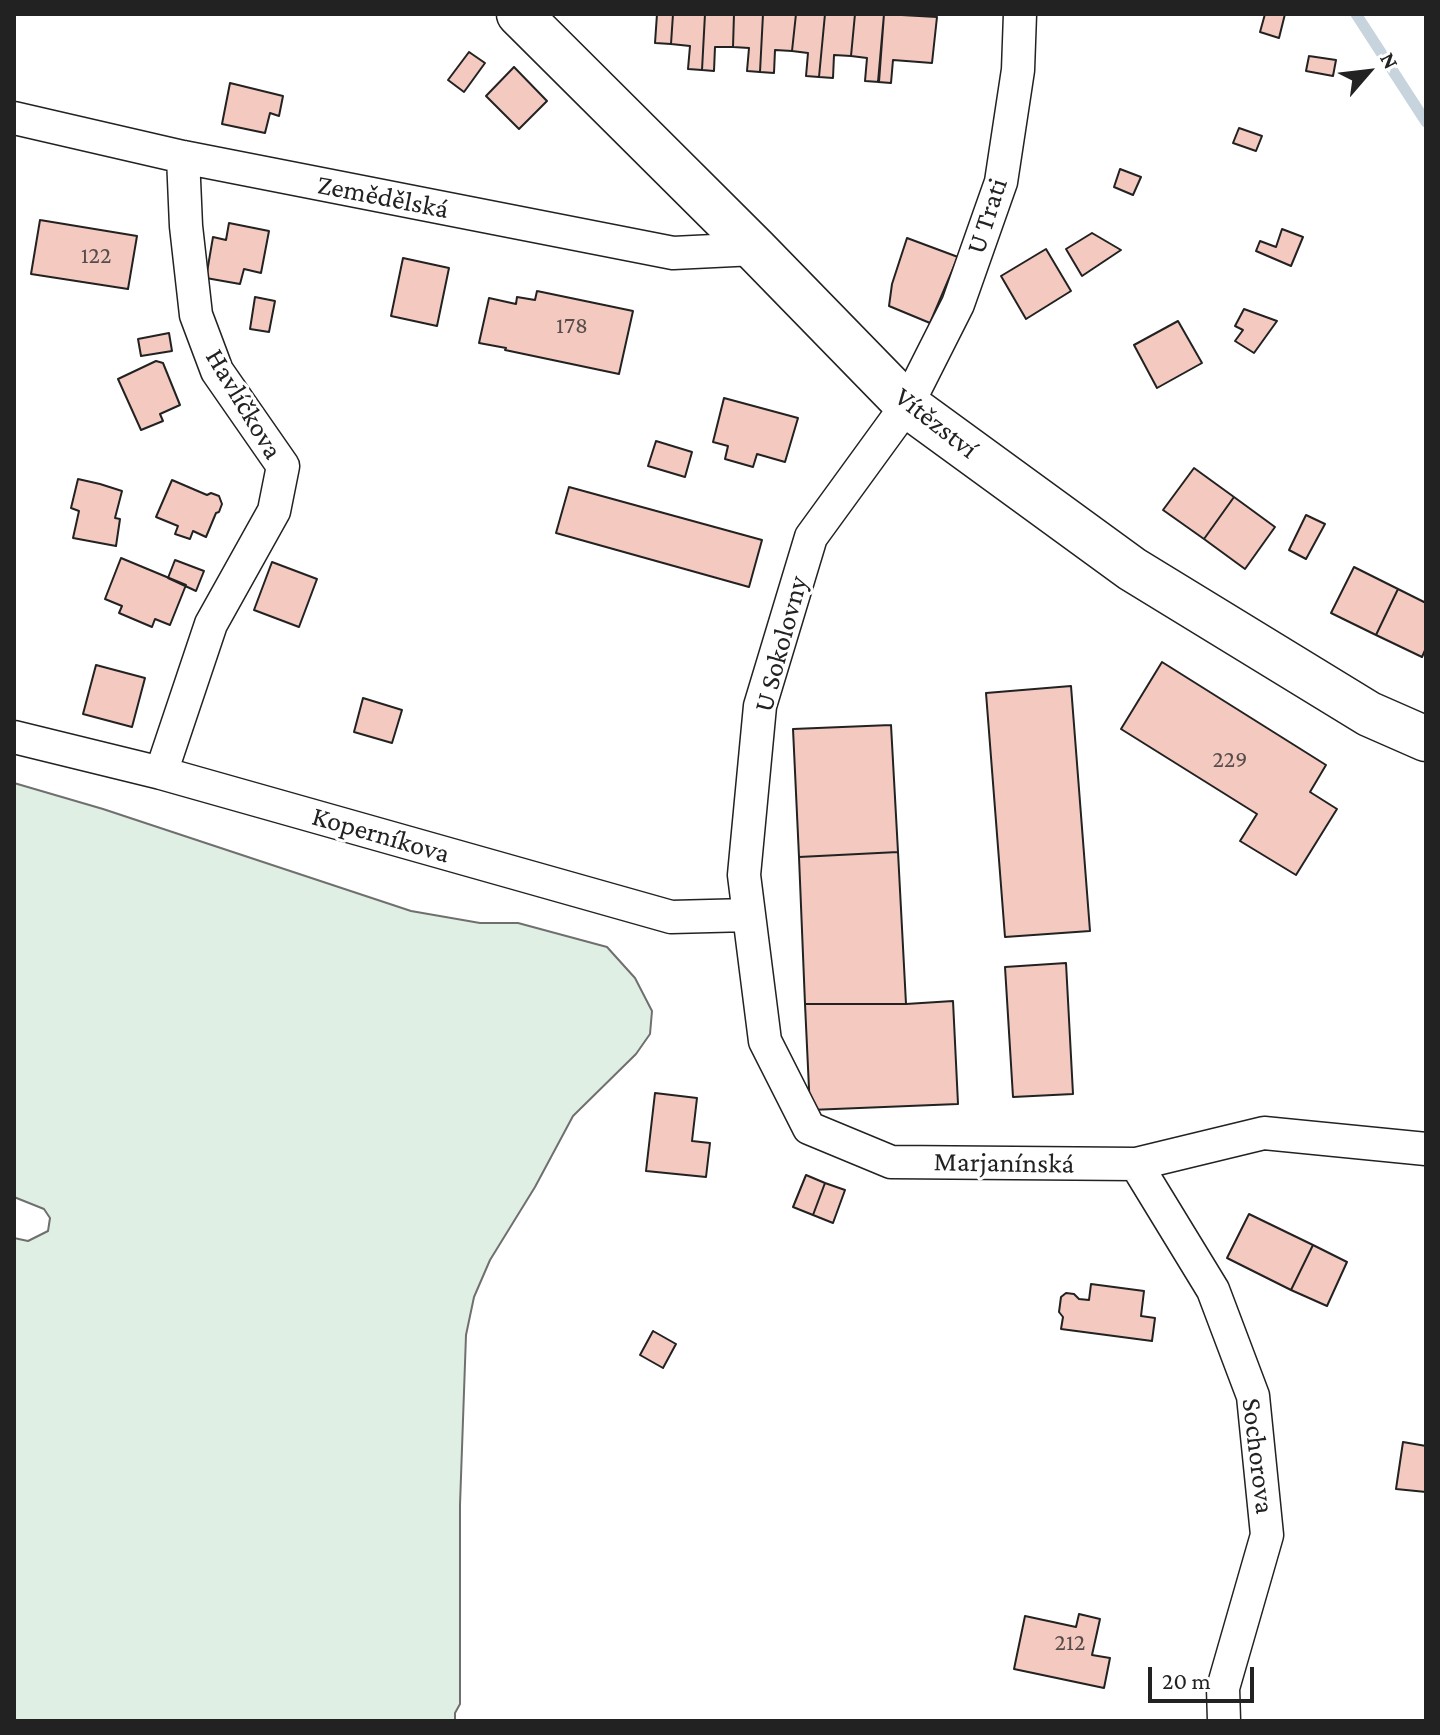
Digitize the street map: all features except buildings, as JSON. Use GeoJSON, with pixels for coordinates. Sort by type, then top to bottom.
{"type":"FeatureCollection","features":[{"type":"Feature","properties":{"kind":"main road","name":"Vítězství"},"geometry":{"type":"LineString","coordinates":[[519,14],[907,405],[1132,569],[1369,714],[1426,739]]}},
{"type":"Feature","properties":{"kind":"street","name":"U Trati"},"geometry":{"type":"LineString","coordinates":[[907,405],[958,304],[1001,182],[1018,70],[1020,14]]}},
{"type":"Feature","properties":{"kind":"street","name":"Zemědělská"},"geometry":{"type":"LineString","coordinates":[[14,118],[183,157],[673,253],[755,249]]}},
{"type":"Feature","properties":{"kind":"street","name":"Havlíčkova"},"geometry":{"type":"LineString","coordinates":[[161,773],[211,624],[274,511],[283,466],[217,371],[196,315],[186,226],[183,157]]}},
{"type":"Feature","properties":{"kind":"street","name":"U Sokolovny"},"geometry":{"type":"LineString","coordinates":[[749,915],[744,875],[760,706],[811,537],[907,405]]}},
{"type":"Feature","properties":{"kind":"street","name":"Koperníkova"},"geometry":{"type":"LineString","coordinates":[[14,737],[161,773],[671,917],[749,915]]}},
{"type":"Feature","properties":{"kind":"street","name":"Marjanínská"},"geometry":{"type":"LineString","coordinates":[[749,915],[765,1041],[809,1128],[891,1162],[1136,1164],[1264,1133],[1426,1149]]}},
{"type":"Feature","properties":{"kind":"street","name":"Sochorova"},"geometry":{"type":"LineString","coordinates":[[1136,1164],[1213,1290],[1253,1396],[1267,1535],[1223,1688],[1224,1721]]}},
{"type":"Feature","properties":{"kind":"green space"},"geometry":{"type":"Polygon","coordinates":[[[14,783],[103,809],[411,911],[480,923],[518,923],[607,947],[635,978],[652,1011],[650,1034],[636,1054],[573,1116],[535,1187],[490,1260],[474,1297],[466,1335],[460,1505],[460,1704],[455,1721],[14,1721],[14,1238],[28,1241],[48,1231],[50,1218],[44,1209],[14,1197],[14,783]]]}},
{"type":"Feature","properties":{"kind":"waterway"},"geometry":{"type":"LineString","coordinates":[[1356,14],[1426,122]]}}]}
